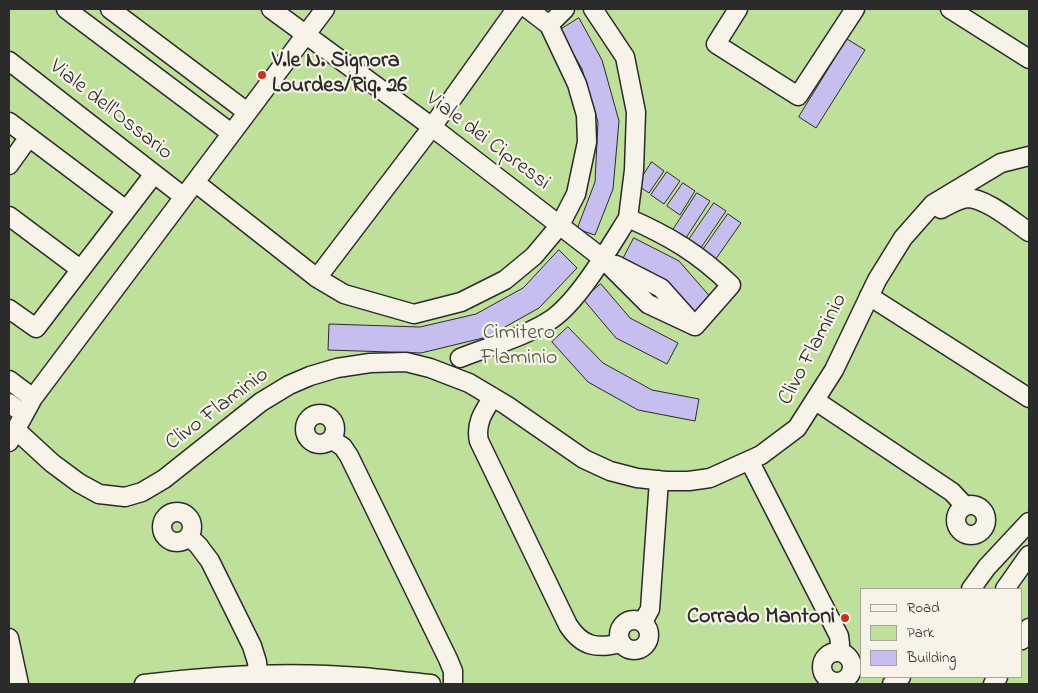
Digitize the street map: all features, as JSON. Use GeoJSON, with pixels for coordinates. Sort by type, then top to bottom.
{"type":"FeatureCollection","features":[{"type":"Feature","properties":{"kind":"lane"},"geometry":{"type":"LineString","coordinates":[[66,9],[231,133]]}},
{"type":"Feature","properties":{"kind":"lane"},"geometry":{"type":"LineString","coordinates":[[90,27],[104,9]]}},
{"type":"Feature","properties":{"kind":"lane"},"geometry":{"type":"LineString","coordinates":[[110,9],[247,112]]}},
{"type":"Feature","properties":{"kind":"lane","name":"Viale dei Cipressi"},"geometry":{"type":"LineString","coordinates":[[272,9],[432,127],[602,258],[661,288],[694,326],[730,285],[711,266],[689,249],[659,232],[628,218]]}},
{"type":"Feature","properties":{"kind":"lane"},"geometry":{"type":"LineString","coordinates":[[16,428],[33,398],[325,9]]}},
{"type":"Feature","properties":{"kind":"lane"},"geometry":{"type":"LineString","coordinates":[[317,278],[432,127],[516,9]]}},
{"type":"Feature","properties":{"kind":"lane"},"geometry":{"type":"LineString","coordinates":[[196,183],[317,278],[344,294],[414,314],[461,302],[505,280],[534,256],[560,225],[576,194],[587,142],[586,115],[577,84],[549,25],[528,9]]}},
{"type":"Feature","properties":{"kind":"lane"},"geometry":{"type":"LineString","coordinates":[[549,25],[565,9]]}},
{"type":"Feature","properties":{"kind":"lane"},"geometry":{"type":"LineString","coordinates":[[460,358],[534,329],[552,318],[568,304],[602,258],[628,218],[634,170],[636,112],[625,57],[593,9]]}},
{"type":"Feature","properties":{"kind":"lane"},"geometry":{"type":"LineString","coordinates":[[738,9],[716,44],[798,96],[855,9]]}},
{"type":"Feature","properties":{"kind":"lane"},"geometry":{"type":"LineString","coordinates":[[950,9],[1029,58]]}},
{"type":"Feature","properties":{"kind":"lane","name":"Viale dell'Ossario"},"geometry":{"type":"LineString","coordinates":[[9,61],[184,197]]}},
{"type":"Feature","properties":{"kind":"lane"},"geometry":{"type":"LineString","coordinates":[[9,122],[126,210]]}},
{"type":"Feature","properties":{"kind":"lane"},"geometry":{"type":"LineString","coordinates":[[9,165],[29,137]]}},
{"type":"Feature","properties":{"kind":"lane"},"geometry":{"type":"LineString","coordinates":[[986,204],[978,194],[981,186],[1026,157]]}},
{"type":"Feature","properties":{"kind":"lane","name":"Clivo Flaminio"},"geometry":{"type":"LineString","coordinates":[[9,402],[16,428],[52,463],[79,484],[99,494],[125,497],[142,492],[164,479],[274,394],[301,380],[320,372],[338,368],[370,363],[406,362],[430,368],[456,378],[493,396],[584,459],[610,471],[637,478],[659,480],[689,481],[710,478],[750,462],[797,428],[834,370],[869,296],[903,238],[933,204],[1001,162],[1026,157]]}},
{"type":"Feature","properties":{"kind":"lane"},"geometry":{"type":"LineString","coordinates":[[9,309],[36,328],[154,174]]}},
{"type":"Feature","properties":{"kind":"lane"},"geometry":{"type":"LineString","coordinates":[[913,227],[952,203],[967,198],[986,204],[1029,232]]}},
{"type":"Feature","properties":{"kind":"lane"},"geometry":{"type":"LineString","coordinates":[[9,216],[80,269]]}},
{"type":"Feature","properties":{"kind":"lane"},"geometry":{"type":"LineString","coordinates":[[869,296],[1029,398]]}},
{"type":"Feature","properties":{"kind":"lane"},"geometry":{"type":"LineString","coordinates":[[9,380],[33,398]]}},
{"type":"Feature","properties":{"kind":"lane"},"geometry":{"type":"LineString","coordinates":[[493,396],[479,421],[477,428],[479,441],[568,625],[575,637],[589,644],[601,647],[621,643],[619,633],[623,624],[633,620],[643,622],[650,609],[659,480]]}},
{"type":"Feature","properties":{"kind":"lane"},"geometry":{"type":"LineString","coordinates":[[816,400],[952,492],[966,506]]}},
{"type":"Feature","properties":{"kind":"lane"},"geometry":{"type":"LineString","coordinates":[[331,439],[343,447],[349,456],[448,659],[453,671],[453,684]]}},
{"type":"Feature","properties":{"kind":"lane"},"geometry":{"type":"LineString","coordinates":[[750,462],[839,636],[839,652]]}},
{"type":"Feature","properties":{"kind":"lane"},"geometry":{"type":"LineString","coordinates":[[972,588],[987,567],[1029,522]]}},
{"type":"Feature","properties":{"kind":"lane"},"geometry":{"type":"LineString","coordinates":[[189,537],[198,545],[210,561],[252,646],[257,662],[258,675]]}},
{"type":"Feature","properties":{"kind":"lane"},"geometry":{"type":"LineString","coordinates":[[1006,588],[1029,554]]}},
{"type":"Feature","properties":{"kind":"lane"},"geometry":{"type":"LineString","coordinates":[[9,638],[19,684]]}},
{"type":"Feature","properties":{"kind":"lane"},"geometry":{"type":"LineString","coordinates":[[152,684],[286,674],[361,677],[402,683],[431,684]]}},
{"type":"Feature","properties":{"kind":"green space","name":"Cimitero Flaminio"},"geometry":{"type":"Polygon","coordinates":[[[9,9],[1029,9],[1029,684],[9,684],[9,9]]]}},
{"type":"Feature","properties":{"kind":"building"},"geometry":{"type":"Polygon","coordinates":[[[579,18],[602,60],[619,121],[613,189],[595,235],[577,229],[595,182],[598,122],[582,69],[560,30],[579,18]]]}},
{"type":"Feature","properties":{"kind":"building"},"geometry":{"type":"Polygon","coordinates":[[[847,39],[865,50],[816,128],[799,117],[847,39]]]}},
{"type":"Feature","properties":{"kind":"building"},"geometry":{"type":"Polygon","coordinates":[[[652,162],[664,171],[649,193],[637,185],[652,162]]]}},
{"type":"Feature","properties":{"kind":"building"},"geometry":{"type":"Polygon","coordinates":[[[667,172],[680,181],[664,204],[651,195],[667,172]]]}},
{"type":"Feature","properties":{"kind":"building"},"geometry":{"type":"Polygon","coordinates":[[[683,183],[695,191],[680,215],[667,206],[683,183]]]}},
{"type":"Feature","properties":{"kind":"building"},"geometry":{"type":"Polygon","coordinates":[[[697,193],[710,201],[684,241],[671,233],[697,193]]]}},
{"type":"Feature","properties":{"kind":"building"},"geometry":{"type":"Polygon","coordinates":[[[714,203],[726,211],[698,252],[686,244],[714,203]]]}},
{"type":"Feature","properties":{"kind":"building"},"geometry":{"type":"Polygon","coordinates":[[[728,214],[741,223],[713,263],[700,254],[728,214]]]}},
{"type":"Feature","properties":{"kind":"building"},"geometry":{"type":"Polygon","coordinates":[[[634,238],[679,261],[713,300],[697,315],[667,281],[623,259],[634,238]]]}},
{"type":"Feature","properties":{"kind":"building"},"geometry":{"type":"Polygon","coordinates":[[[559,250],[577,268],[539,308],[487,337],[421,353],[328,350],[329,324],[420,327],[476,314],[523,288],[559,250]]]}},
{"type":"Feature","properties":{"kind":"building"},"geometry":{"type":"Polygon","coordinates":[[[601,284],[630,318],[678,343],[667,364],[616,338],[583,299],[601,284]]]}},
{"type":"Feature","properties":{"kind":"building"},"geometry":{"type":"Polygon","coordinates":[[[568,327],[603,363],[652,390],[699,399],[695,421],[638,410],[588,382],[552,342],[568,327]]]}},
{"type":"Feature","properties":{"kind":"place","name":"V.le N. Signora Lourdes/Riq. 26"},"geometry":{"type":"Point","coordinates":[262,75]}},
{"type":"Feature","properties":{"kind":"place","name":"Corrado Mantoni"},"geometry":{"type":"Point","coordinates":[845,618]}}]}
